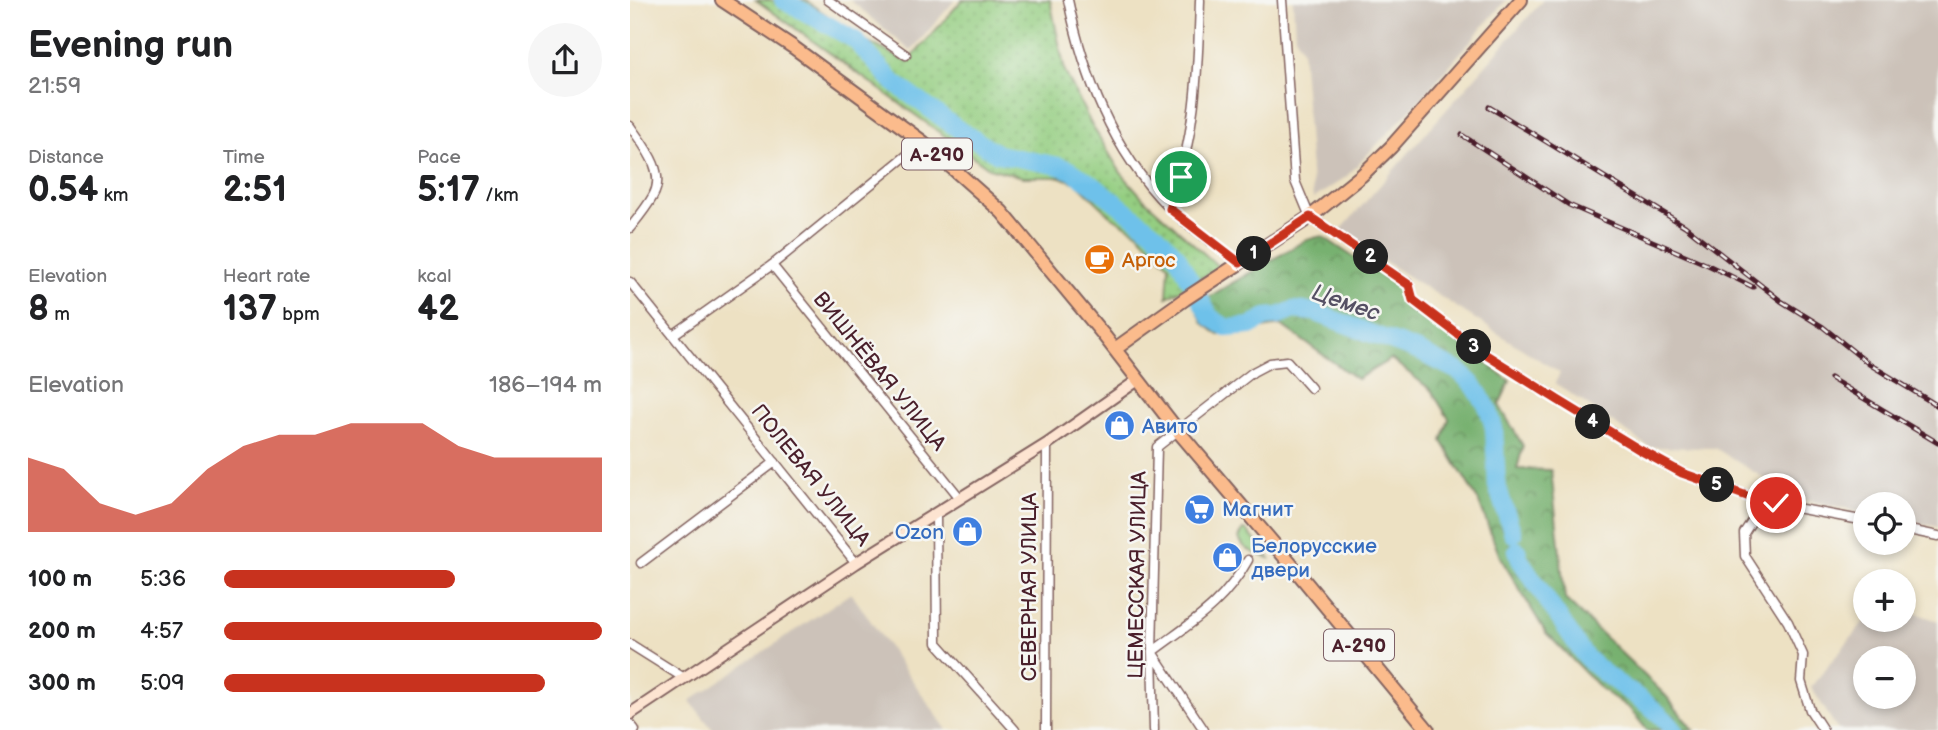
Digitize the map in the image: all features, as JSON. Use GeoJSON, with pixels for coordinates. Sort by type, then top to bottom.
{"type":"FeatureCollection","features":[{"type":"Feature","properties":{"kind":"main road","name":"А-290"},"geometry":{"type":"LineString","coordinates":[[722,0],[793,47],[923,142],[1002,212],[1115,349]]}},
{"type":"Feature","properties":{"kind":"main road"},"geometry":{"type":"LineString","coordinates":[[1138,380],[1115,349],[1362,175],[1391,147],[1521,0]]}},
{"type":"Feature","properties":{"kind":"main road","name":"А-290"},"geometry":{"type":"LineString","coordinates":[[1138,380],[1428,730]]}},
{"type":"Feature","properties":{"kind":"main road","name":"ПОЛЕВАЯ УЛИЦА"},"geometry":{"type":"LineString","coordinates":[[856,563],[1047,444],[1138,380]]}},
{"type":"Feature","properties":{"kind":"main road"},"geometry":{"type":"LineString","coordinates":[[630,714],[856,563]]}},
{"type":"Feature","properties":{"kind":"street"},"geometry":{"type":"LineString","coordinates":[[828,0],[906,55]]}},
{"type":"Feature","properties":{"kind":"street"},"geometry":{"type":"LineString","coordinates":[[1068,0],[1082,57],[1101,112],[1154,191],[1170,209],[1240,263]]}},
{"type":"Feature","properties":{"kind":"street"},"geometry":{"type":"LineString","coordinates":[[1170,209],[1181,177],[1192,128],[1197,87],[1200,0]]}},
{"type":"Feature","properties":{"kind":"street"},"geometry":{"type":"LineString","coordinates":[[1282,0],[1295,181],[1309,214],[1409,285],[1413,300],[1480,351],[1640,450],[1682,473],[1764,502],[1853,519]]}},
{"type":"Feature","properties":{"kind":"street"},"geometry":{"type":"LineString","coordinates":[[630,126],[652,159],[657,182],[655,195],[630,228]]}},
{"type":"Feature","properties":{"kind":"street"},"geometry":{"type":"LineString","coordinates":[[673,335],[772,265],[923,142]]}},
{"type":"Feature","properties":{"kind":"street","name":"ВИШНЁВАЯ УЛИЦА"},"geometry":{"type":"LineString","coordinates":[[772,265],[960,498]]}},
{"type":"Feature","properties":{"kind":"street","name":"ПОЛЕВАЯ УЛИЦА"},"geometry":{"type":"LineString","coordinates":[[630,282],[856,563]]}},
{"type":"Feature","properties":{"kind":"street"},"geometry":{"type":"LineString","coordinates":[[1178,431],[1253,372],[1270,363],[1287,360],[1311,388]]}},
{"type":"Feature","properties":{"kind":"street","name":"ЦЕМЕССКАЯ УЛИЦА"},"geometry":{"type":"LineString","coordinates":[[1154,730],[1152,652],[1157,447],[1178,431]]}},
{"type":"Feature","properties":{"kind":"street","name":"СЕВЕРНАЯ УЛИЦА"},"geometry":{"type":"LineString","coordinates":[[1046,730],[1047,444]]}},
{"type":"Feature","properties":{"kind":"street"},"geometry":{"type":"LineString","coordinates":[[641,563],[775,462]]}},
{"type":"Feature","properties":{"kind":"street"},"geometry":{"type":"LineString","coordinates":[[1764,502],[1744,533],[1745,556],[1793,633],[1803,655],[1801,681],[1810,710],[1823,730]]}},
{"type":"Feature","properties":{"kind":"street"},"geometry":{"type":"LineString","coordinates":[[936,513],[937,643],[1014,730]]}},
{"type":"Feature","properties":{"kind":"street"},"geometry":{"type":"LineString","coordinates":[[1916,531],[1938,536]]}},
{"type":"Feature","properties":{"kind":"street"},"geometry":{"type":"LineString","coordinates":[[1204,730],[1152,652],[1216,604],[1235,583],[1248,560]]}},
{"type":"Feature","properties":{"kind":"street"},"geometry":{"type":"LineString","coordinates":[[630,644],[684,678]]}},
{"type":"Feature","properties":{"kind":"street"},"geometry":{"type":"LineString","coordinates":[[630,725],[634,730]]}},
{"type":"Feature","properties":{"kind":"shaded area"},"geometry":{"type":"Polygon","coordinates":[[[850,0],[955,0],[911,51],[850,0]]]}},
{"type":"Feature","properties":{"kind":"shaded area"},"geometry":{"type":"Polygon","coordinates":[[[1293,0],[1506,0],[1424,95],[1346,177],[1313,199],[1302,49],[1295,35],[1293,0]]]}},
{"type":"Feature","properties":{"kind":"shaded area"},"geometry":{"type":"Polygon","coordinates":[[[1543,0],[1938,0],[1938,527],[1916,522],[1916,492],[1853,492],[1853,510],[1796,498],[1715,448],[1649,447],[1555,383],[1560,373],[1339,232],[1543,0]]]}},
{"type":"Feature","properties":{"kind":"shaded area"},"geometry":{"type":"Polygon","coordinates":[[[851,593],[947,730],[713,730],[690,701],[851,593]]]}},
{"type":"Feature","properties":{"kind":"shaded area"},"geometry":{"type":"Polygon","coordinates":[[[1916,613],[1938,621],[1938,730],[1838,730],[1811,687],[1855,632],[1916,632],[1916,613]]]}},
{"type":"Feature","properties":{"kind":"green space"},"geometry":{"type":"Polygon","coordinates":[[[756,0],[805,0],[860,38],[908,62],[962,0],[1050,0],[1065,72],[1090,122],[1121,173],[1143,198],[1220,268],[1167,297],[1169,265],[1138,233],[1111,216],[1077,183],[1060,177],[1023,177],[989,168],[756,0]]]}},
{"type":"Feature","properties":{"kind":"green space"},"geometry":{"type":"Polygon","coordinates":[[[1322,236],[1401,289],[1407,309],[1455,339],[1510,381],[1499,405],[1523,446],[1517,469],[1551,470],[1565,599],[1666,696],[1693,730],[1647,730],[1630,709],[1601,689],[1546,633],[1500,557],[1478,500],[1442,441],[1449,419],[1431,390],[1391,359],[1357,379],[1281,325],[1219,335],[1203,323],[1195,305],[1306,240],[1322,236]]]}},
{"type":"Feature","properties":{"kind":"green space"},"geometry":{"type":"Polygon","coordinates":[[[1243,530],[1247,530],[1269,558],[1244,546],[1239,538],[1243,530]]]}},
{"type":"Feature","properties":{"kind":"waterway","name":"Цемес"},"geometry":{"type":"LineString","coordinates":[[783,0],[855,40],[894,83],[998,154],[1059,166],[1092,184],[1156,234],[1177,256],[1210,317],[1227,328],[1251,326],[1266,317],[1279,316],[1293,310],[1314,312],[1420,352],[1460,372],[1474,386],[1488,408],[1494,428],[1497,486],[1513,534]]}},
{"type":"Feature","properties":{"kind":"waterway","name":"Цемес"},"geometry":{"type":"LineString","coordinates":[[1517,550],[1520,560],[1584,655],[1606,675],[1653,709],[1674,730]]}},
{"type":"Feature","properties":{"kind":"railway"},"geometry":{"type":"LineString","coordinates":[[1489,107],[1685,226],[1781,301],[1823,327],[1869,364],[1938,406]]}},
{"type":"Feature","properties":{"kind":"railway"},"geometry":{"type":"LineString","coordinates":[[1462,135],[1569,205],[1753,287]]}},
{"type":"Feature","properties":{"kind":"railway"},"geometry":{"type":"LineString","coordinates":[[1830,378],[1938,443]]}},
{"type":"Feature","properties":{"kind":"place","name":"Аргос"},"geometry":{"type":"Point","coordinates":[1099,260]}},
{"type":"Feature","properties":{"kind":"place","name":"Авито"},"geometry":{"type":"Point","coordinates":[1119,426]}},
{"type":"Feature","properties":{"kind":"place","name":"Магнит"},"geometry":{"type":"Point","coordinates":[1199,509]}},
{"type":"Feature","properties":{"kind":"place","name":"Ozon"},"geometry":{"type":"Point","coordinates":[967,532]}},
{"type":"Feature","properties":{"kind":"place","name":"Белорусские двери"},"geometry":{"type":"Point","coordinates":[1228,558]}},
{"type":"Feature","properties":{"kind":"route"},"geometry":{"type":"LineString","coordinates":[[1181,177],[1170,209],[1240,263],[1310,217],[1409,285],[1413,300],[1480,351],[1558,400],[1682,473],[1764,502],[1776,503]]}}]}
